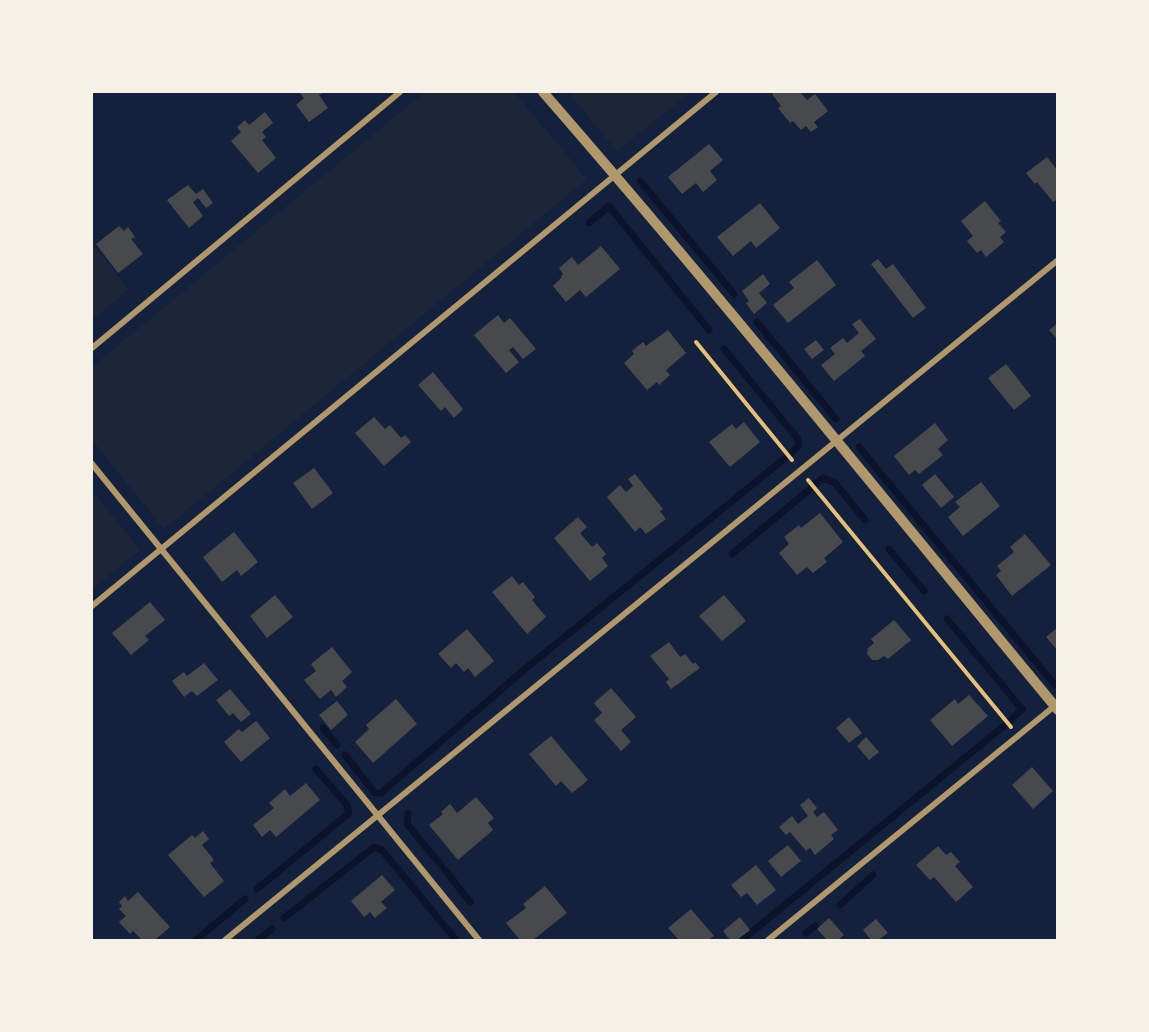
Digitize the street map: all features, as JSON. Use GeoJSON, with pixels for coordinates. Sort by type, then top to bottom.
{"type":"FeatureCollection","features":[{"type":"Feature","properties":{"kind":"street"},"geometry":{"type":"LineString","coordinates":[[92,348],[399,92]]}},
{"type":"Feature","properties":{"kind":"street"},"geometry":{"type":"LineString","coordinates":[[543,92],[615,174],[1056,707],[768,940]]}},
{"type":"Feature","properties":{"kind":"street"},"geometry":{"type":"LineString","coordinates":[[92,606],[716,92]]}},
{"type":"Feature","properties":{"kind":"street"},"geometry":{"type":"LineString","coordinates":[[225,940],[1058,260]]}},
{"type":"Feature","properties":{"kind":"street"},"geometry":{"type":"LineString","coordinates":[[92,464],[479,940]]}},
{"type":"Feature","properties":{"kind":"path"},"geometry":{"type":"LineString","coordinates":[[696,342],[1019,735]]}},
{"type":"Feature","properties":{"kind":"shaded area"},"geometry":{"type":"Polygon","coordinates":[[[425,92],[514,92],[587,179],[164,529],[92,440],[92,367],[425,92]]]}},
{"type":"Feature","properties":{"kind":"shaded area"},"geometry":{"type":"Polygon","coordinates":[[[568,92],[691,92],[617,151],[568,92]]]}},
{"type":"Feature","properties":{"kind":"shaded area"},"geometry":{"type":"Polygon","coordinates":[[[92,244],[129,289],[92,320],[92,244]]]}},
{"type":"Feature","properties":{"kind":"shaded area"},"geometry":{"type":"Polygon","coordinates":[[[92,491],[140,550],[92,589],[92,491]]]}},
{"type":"Feature","properties":{"kind":"building"},"geometry":{"type":"Polygon","coordinates":[[[299,92],[324,92],[319,95],[328,108],[309,122],[296,105],[304,98],[299,92]]]}},
{"type":"Feature","properties":{"kind":"building"},"geometry":{"type":"Polygon","coordinates":[[[800,92],[807,100],[815,94],[828,111],[814,122],[818,127],[811,132],[806,126],[801,130],[793,121],[790,123],[778,108],[781,106],[772,94],[800,92]]]}},
{"type":"Feature","properties":{"kind":"building"},"geometry":{"type":"Polygon","coordinates":[[[265,112],[273,123],[262,132],[266,137],[262,140],[276,158],[258,173],[231,141],[241,132],[237,127],[245,120],[249,125],[265,112]]]}},
{"type":"Feature","properties":{"kind":"building"},"geometry":{"type":"Polygon","coordinates":[[[709,144],[723,160],[710,171],[717,180],[703,192],[696,183],[682,194],[668,177],[709,144]]]}},
{"type":"Feature","properties":{"kind":"building"},"geometry":{"type":"Polygon","coordinates":[[[1047,157],[1058,171],[1058,199],[1053,202],[1037,182],[1035,184],[1026,173],[1047,157]]]}},
{"type":"Feature","properties":{"kind":"building"},"geometry":{"type":"Polygon","coordinates":[[[188,185],[196,194],[203,189],[213,203],[206,208],[198,198],[193,202],[203,216],[189,228],[167,200],[188,185]]]}},
{"type":"Feature","properties":{"kind":"building"},"geometry":{"type":"Polygon","coordinates":[[[985,201],[1001,221],[998,223],[1006,232],[1000,237],[1004,242],[986,257],[981,250],[977,253],[967,241],[973,236],[961,221],[985,201]]]}},
{"type":"Feature","properties":{"kind":"building"},"geometry":{"type":"Polygon","coordinates":[[[760,203],[780,228],[756,248],[751,241],[733,256],[717,237],[760,203]]]}},
{"type":"Feature","properties":{"kind":"building"},"geometry":{"type":"Polygon","coordinates":[[[119,226],[124,231],[128,227],[135,237],[131,239],[143,254],[118,273],[96,244],[119,226]]]}},
{"type":"Feature","properties":{"kind":"building"},"geometry":{"type":"Polygon","coordinates":[[[601,246],[620,269],[586,297],[580,290],[566,302],[553,286],[563,274],[559,268],[572,257],[578,265],[601,246]]]}},
{"type":"Feature","properties":{"kind":"building"},"geometry":{"type":"Polygon","coordinates":[[[878,259],[886,269],[893,264],[926,308],[913,318],[871,264],[878,259]]]}},
{"type":"Feature","properties":{"kind":"building"},"geometry":{"type":"Polygon","coordinates":[[[817,260],[836,285],[788,323],[773,305],[794,288],[789,282],[817,260]]]}},
{"type":"Feature","properties":{"kind":"building"},"geometry":{"type":"Polygon","coordinates":[[[763,274],[770,284],[759,293],[767,303],[754,314],[746,303],[749,301],[742,291],[763,274]]]}},
{"type":"Feature","properties":{"kind":"building"},"geometry":{"type":"Polygon","coordinates":[[[498,315],[504,323],[510,318],[536,349],[523,359],[513,347],[509,350],[519,362],[506,373],[474,335],[498,315]]]}},
{"type":"Feature","properties":{"kind":"building"},"geometry":{"type":"Polygon","coordinates":[[[860,319],[876,339],[861,351],[865,356],[834,381],[821,365],[835,354],[830,348],[843,338],[847,343],[859,333],[852,324],[860,319]]]}},
{"type":"Feature","properties":{"kind":"building"},"geometry":{"type":"Polygon","coordinates":[[[1058,323],[1058,340],[1049,330],[1058,323]]]}},
{"type":"Feature","properties":{"kind":"building"},"geometry":{"type":"Polygon","coordinates":[[[668,330],[686,353],[666,370],[670,375],[659,385],[657,382],[647,390],[624,363],[634,354],[632,351],[643,342],[646,346],[668,330]]]}},
{"type":"Feature","properties":{"kind":"building"},"geometry":{"type":"Polygon","coordinates":[[[816,340],[824,350],[812,359],[804,349],[816,340]]]}},
{"type":"Feature","properties":{"kind":"building"},"geometry":{"type":"Polygon","coordinates":[[[1006,364],[1031,396],[1014,410],[988,378],[1006,364]]]}},
{"type":"Feature","properties":{"kind":"building"},"geometry":{"type":"Polygon","coordinates":[[[433,372],[463,409],[454,418],[445,407],[441,411],[418,385],[433,372]]]}},
{"type":"Feature","properties":{"kind":"building"},"geometry":{"type":"Polygon","coordinates":[[[374,417],[385,429],[390,425],[401,438],[405,435],[411,442],[384,466],[355,433],[374,417]]]}},
{"type":"Feature","properties":{"kind":"building"},"geometry":{"type":"Polygon","coordinates":[[[744,422],[760,442],[730,467],[709,442],[732,424],[736,429],[744,422]]]}},
{"type":"Feature","properties":{"kind":"building"},"geometry":{"type":"Polygon","coordinates":[[[935,423],[948,440],[938,449],[943,455],[919,474],[915,470],[909,475],[894,456],[935,423]]]}},
{"type":"Feature","properties":{"kind":"building"},"geometry":{"type":"Polygon","coordinates":[[[314,468],[333,493],[312,509],[293,483],[314,468]]]}},
{"type":"Feature","properties":{"kind":"building"},"geometry":{"type":"Polygon","coordinates":[[[635,474],[663,509],[660,511],[666,519],[646,534],[640,527],[635,532],[607,497],[620,485],[626,492],[633,486],[628,479],[635,474]]]}},
{"type":"Feature","properties":{"kind":"building"},"geometry":{"type":"Polygon","coordinates":[[[935,474],[954,497],[941,508],[922,485],[935,474]]]}},
{"type":"Feature","properties":{"kind":"building"},"geometry":{"type":"Polygon","coordinates":[[[981,482],[1000,506],[963,536],[948,517],[960,507],[955,502],[981,482]]]}},
{"type":"Feature","properties":{"kind":"building"},"geometry":{"type":"Polygon","coordinates":[[[820,513],[843,542],[824,558],[827,562],[813,573],[807,567],[797,575],[779,553],[789,544],[784,537],[799,525],[801,528],[820,513]]]}},
{"type":"Feature","properties":{"kind":"building"},"geometry":{"type":"Polygon","coordinates":[[[578,517],[587,527],[580,533],[592,547],[597,543],[606,554],[602,558],[608,566],[590,581],[554,538],[578,517]]]}},
{"type":"Feature","properties":{"kind":"building"},"geometry":{"type":"Polygon","coordinates":[[[234,532],[258,562],[241,576],[237,570],[222,582],[203,557],[234,532]]]}},
{"type":"Feature","properties":{"kind":"building"},"geometry":{"type":"Polygon","coordinates":[[[1025,534],[1051,565],[1012,596],[996,575],[1001,571],[997,566],[1014,552],[1010,547],[1025,534]]]}},
{"type":"Feature","properties":{"kind":"building"},"geometry":{"type":"Polygon","coordinates":[[[512,576],[519,585],[523,582],[535,597],[532,600],[546,617],[527,634],[492,592],[512,576]]]}},
{"type":"Feature","properties":{"kind":"building"},"geometry":{"type":"Polygon","coordinates":[[[275,595],[293,617],[267,638],[250,616],[275,595]]]}},
{"type":"Feature","properties":{"kind":"building"},"geometry":{"type":"Polygon","coordinates":[[[724,595],[746,621],[722,641],[699,616],[724,595]]]}},
{"type":"Feature","properties":{"kind":"building"},"geometry":{"type":"Polygon","coordinates":[[[150,602],[165,620],[145,636],[149,640],[131,655],[112,633],[150,602]]]}},
{"type":"Feature","properties":{"kind":"building"},"geometry":{"type":"Polygon","coordinates":[[[894,620],[911,640],[888,659],[884,656],[878,660],[872,660],[867,654],[868,648],[874,643],[871,639],[894,620]]]}},
{"type":"Feature","properties":{"kind":"building"},"geometry":{"type":"Polygon","coordinates":[[[1058,627],[1058,651],[1046,637],[1058,627]]]}},
{"type":"Feature","properties":{"kind":"building"},"geometry":{"type":"Polygon","coordinates":[[[467,629],[494,661],[475,677],[468,668],[464,672],[456,663],[451,668],[438,654],[467,629]]]}},
{"type":"Feature","properties":{"kind":"building"},"geometry":{"type":"Polygon","coordinates":[[[669,642],[680,657],[685,654],[693,664],[695,662],[700,668],[671,689],[666,682],[669,679],[650,656],[669,642]]]}},
{"type":"Feature","properties":{"kind":"building"},"geometry":{"type":"Polygon","coordinates":[[[332,647],[352,672],[342,681],[347,687],[336,697],[331,690],[320,699],[304,680],[316,671],[311,664],[332,647]]]}},
{"type":"Feature","properties":{"kind":"building"},"geometry":{"type":"Polygon","coordinates":[[[204,663],[218,680],[197,696],[192,691],[184,697],[172,681],[184,672],[187,676],[204,663]]]}},
{"type":"Feature","properties":{"kind":"building"},"geometry":{"type":"Polygon","coordinates":[[[611,688],[636,717],[621,730],[631,742],[621,751],[594,720],[602,713],[594,703],[611,688]]]}},
{"type":"Feature","properties":{"kind":"building"},"geometry":{"type":"Polygon","coordinates":[[[230,689],[251,714],[241,722],[233,713],[229,716],[216,700],[230,689]]]}},
{"type":"Feature","properties":{"kind":"building"},"geometry":{"type":"Polygon","coordinates":[[[969,695],[988,716],[952,746],[930,720],[955,699],[958,704],[969,695]]]}},
{"type":"Feature","properties":{"kind":"building"},"geometry":{"type":"Polygon","coordinates":[[[396,699],[417,724],[373,763],[355,742],[369,729],[366,725],[396,699]]]}},
{"type":"Feature","properties":{"kind":"building"},"geometry":{"type":"Polygon","coordinates":[[[337,701],[348,715],[331,730],[319,715],[337,701]]]}},
{"type":"Feature","properties":{"kind":"building"},"geometry":{"type":"Polygon","coordinates":[[[849,717],[862,733],[849,743],[836,728],[849,717]]]}},
{"type":"Feature","properties":{"kind":"building"},"geometry":{"type":"Polygon","coordinates":[[[256,721],[270,738],[241,762],[224,742],[239,729],[242,732],[256,721]]]}},
{"type":"Feature","properties":{"kind":"building"},"geometry":{"type":"Polygon","coordinates":[[[551,736],[588,780],[572,793],[561,781],[556,786],[529,754],[551,736]]]}},
{"type":"Feature","properties":{"kind":"building"},"geometry":{"type":"Polygon","coordinates":[[[866,737],[879,752],[869,760],[857,746],[866,737]]]}},
{"type":"Feature","properties":{"kind":"building"},"geometry":{"type":"Polygon","coordinates":[[[1032,767],[1053,791],[1033,809],[1012,785],[1032,767]]]}},
{"type":"Feature","properties":{"kind":"building"},"geometry":{"type":"Polygon","coordinates":[[[306,783],[320,800],[276,837],[270,830],[262,837],[253,825],[274,808],[269,803],[285,789],[290,796],[306,783]]]}},
{"type":"Feature","properties":{"kind":"building"},"geometry":{"type":"Polygon","coordinates":[[[476,797],[494,818],[488,823],[493,830],[458,860],[429,825],[443,814],[441,812],[450,804],[457,813],[476,797]]]}},
{"type":"Feature","properties":{"kind":"building"},"geometry":{"type":"Polygon","coordinates":[[[809,798],[817,808],[813,812],[817,817],[824,812],[838,830],[831,835],[834,839],[815,855],[810,848],[806,851],[790,832],[786,835],[779,827],[792,816],[798,824],[808,816],[800,805],[809,798]]]}},
{"type":"Feature","properties":{"kind":"building"},"geometry":{"type":"Polygon","coordinates":[[[203,831],[209,839],[202,845],[214,860],[210,863],[224,881],[204,897],[168,855],[192,835],[195,838],[203,831]]]}},
{"type":"Feature","properties":{"kind":"building"},"geometry":{"type":"Polygon","coordinates":[[[788,845],[801,861],[781,877],[768,861],[788,845]]]}},
{"type":"Feature","properties":{"kind":"building"},"geometry":{"type":"Polygon","coordinates":[[[938,846],[946,855],[951,852],[960,862],[955,866],[973,887],[956,902],[934,877],[930,880],[916,865],[938,846]]]}},
{"type":"Feature","properties":{"kind":"building"},"geometry":{"type":"Polygon","coordinates":[[[756,865],[776,890],[757,905],[747,893],[741,897],[731,885],[756,865]]]}},
{"type":"Feature","properties":{"kind":"building"},"geometry":{"type":"Polygon","coordinates":[[[382,875],[395,890],[381,902],[387,908],[375,918],[370,912],[364,917],[351,901],[382,875]]]}},
{"type":"Feature","properties":{"kind":"building"},"geometry":{"type":"Polygon","coordinates":[[[545,886],[567,913],[533,940],[520,940],[506,923],[526,908],[523,904],[545,886]]]}},
{"type":"Feature","properties":{"kind":"building"},"geometry":{"type":"Polygon","coordinates":[[[138,892],[170,927],[155,940],[142,940],[133,931],[130,934],[119,922],[126,916],[119,909],[122,906],[119,902],[125,896],[128,901],[138,892]]]}},
{"type":"Feature","properties":{"kind":"building"},"geometry":{"type":"Polygon","coordinates":[[[691,909],[714,936],[708,940],[679,940],[668,928],[691,909]]]}},
{"type":"Feature","properties":{"kind":"building"},"geometry":{"type":"Polygon","coordinates":[[[740,917],[750,930],[737,940],[730,940],[723,931],[740,917]]]}},
{"type":"Feature","properties":{"kind":"building"},"geometry":{"type":"Polygon","coordinates":[[[829,918],[844,935],[838,940],[827,940],[817,929],[829,918]]]}},
{"type":"Feature","properties":{"kind":"building"},"geometry":{"type":"Polygon","coordinates":[[[876,919],[888,933],[878,940],[871,940],[863,930],[876,919]]]}},
{"type":"Feature","properties":{"kind":"waterway"},"geometry":{"type":"LineString","coordinates":[[640,181],[734,294]]}},
{"type":"Feature","properties":{"kind":"waterway"},"geometry":{"type":"LineString","coordinates":[[589,223],[609,206],[709,330]]}},
{"type":"Feature","properties":{"kind":"waterway"},"geometry":{"type":"LineString","coordinates":[[757,322],[836,419]]}},
{"type":"Feature","properties":{"kind":"waterway"},"geometry":{"type":"LineString","coordinates":[[724,349],[798,439],[799,445],[791,453]]}},
{"type":"Feature","properties":{"kind":"waterway"},"geometry":{"type":"LineString","coordinates":[[859,447],[1055,685]]}},
{"type":"Feature","properties":{"kind":"waterway"},"geometry":{"type":"LineString","coordinates":[[345,755],[375,793],[381,793],[525,669],[784,459]]}},
{"type":"Feature","properties":{"kind":"waterway"},"geometry":{"type":"LineString","coordinates":[[816,484],[823,478],[835,483],[865,520]]}},
{"type":"Feature","properties":{"kind":"waterway"},"geometry":{"type":"LineString","coordinates":[[732,554],[810,489]]}},
{"type":"Feature","properties":{"kind":"waterway"},"geometry":{"type":"LineString","coordinates":[[889,549],[924,591]]}},
{"type":"Feature","properties":{"kind":"waterway"},"geometry":{"type":"LineString","coordinates":[[947,619],[1022,709],[1011,720]]}},
{"type":"Feature","properties":{"kind":"waterway"},"geometry":{"type":"LineString","coordinates":[[742,940],[1005,725]]}},
{"type":"Feature","properties":{"kind":"waterway"},"geometry":{"type":"LineString","coordinates":[[323,728],[337,745]]}},
{"type":"Feature","properties":{"kind":"waterway"},"geometry":{"type":"LineString","coordinates":[[257,889],[349,813],[347,805],[316,769]]}},
{"type":"Feature","properties":{"kind":"waterway"},"geometry":{"type":"LineString","coordinates":[[408,814],[407,824],[441,865]]}},
{"type":"Feature","properties":{"kind":"waterway"},"geometry":{"type":"LineString","coordinates":[[284,918],[374,847],[382,850],[456,940]]}},
{"type":"Feature","properties":{"kind":"waterway"},"geometry":{"type":"LineString","coordinates":[[445,870],[470,902]]}},
{"type":"Feature","properties":{"kind":"waterway"},"geometry":{"type":"LineString","coordinates":[[840,905],[873,875]]}},
{"type":"Feature","properties":{"kind":"waterway"},"geometry":{"type":"LineString","coordinates":[[196,940],[245,899]]}},
{"type":"Feature","properties":{"kind":"waterway"},"geometry":{"type":"LineString","coordinates":[[806,933],[815,926]]}},
{"type":"Feature","properties":{"kind":"waterway"},"geometry":{"type":"LineString","coordinates":[[258,940],[272,929]]}}]}
